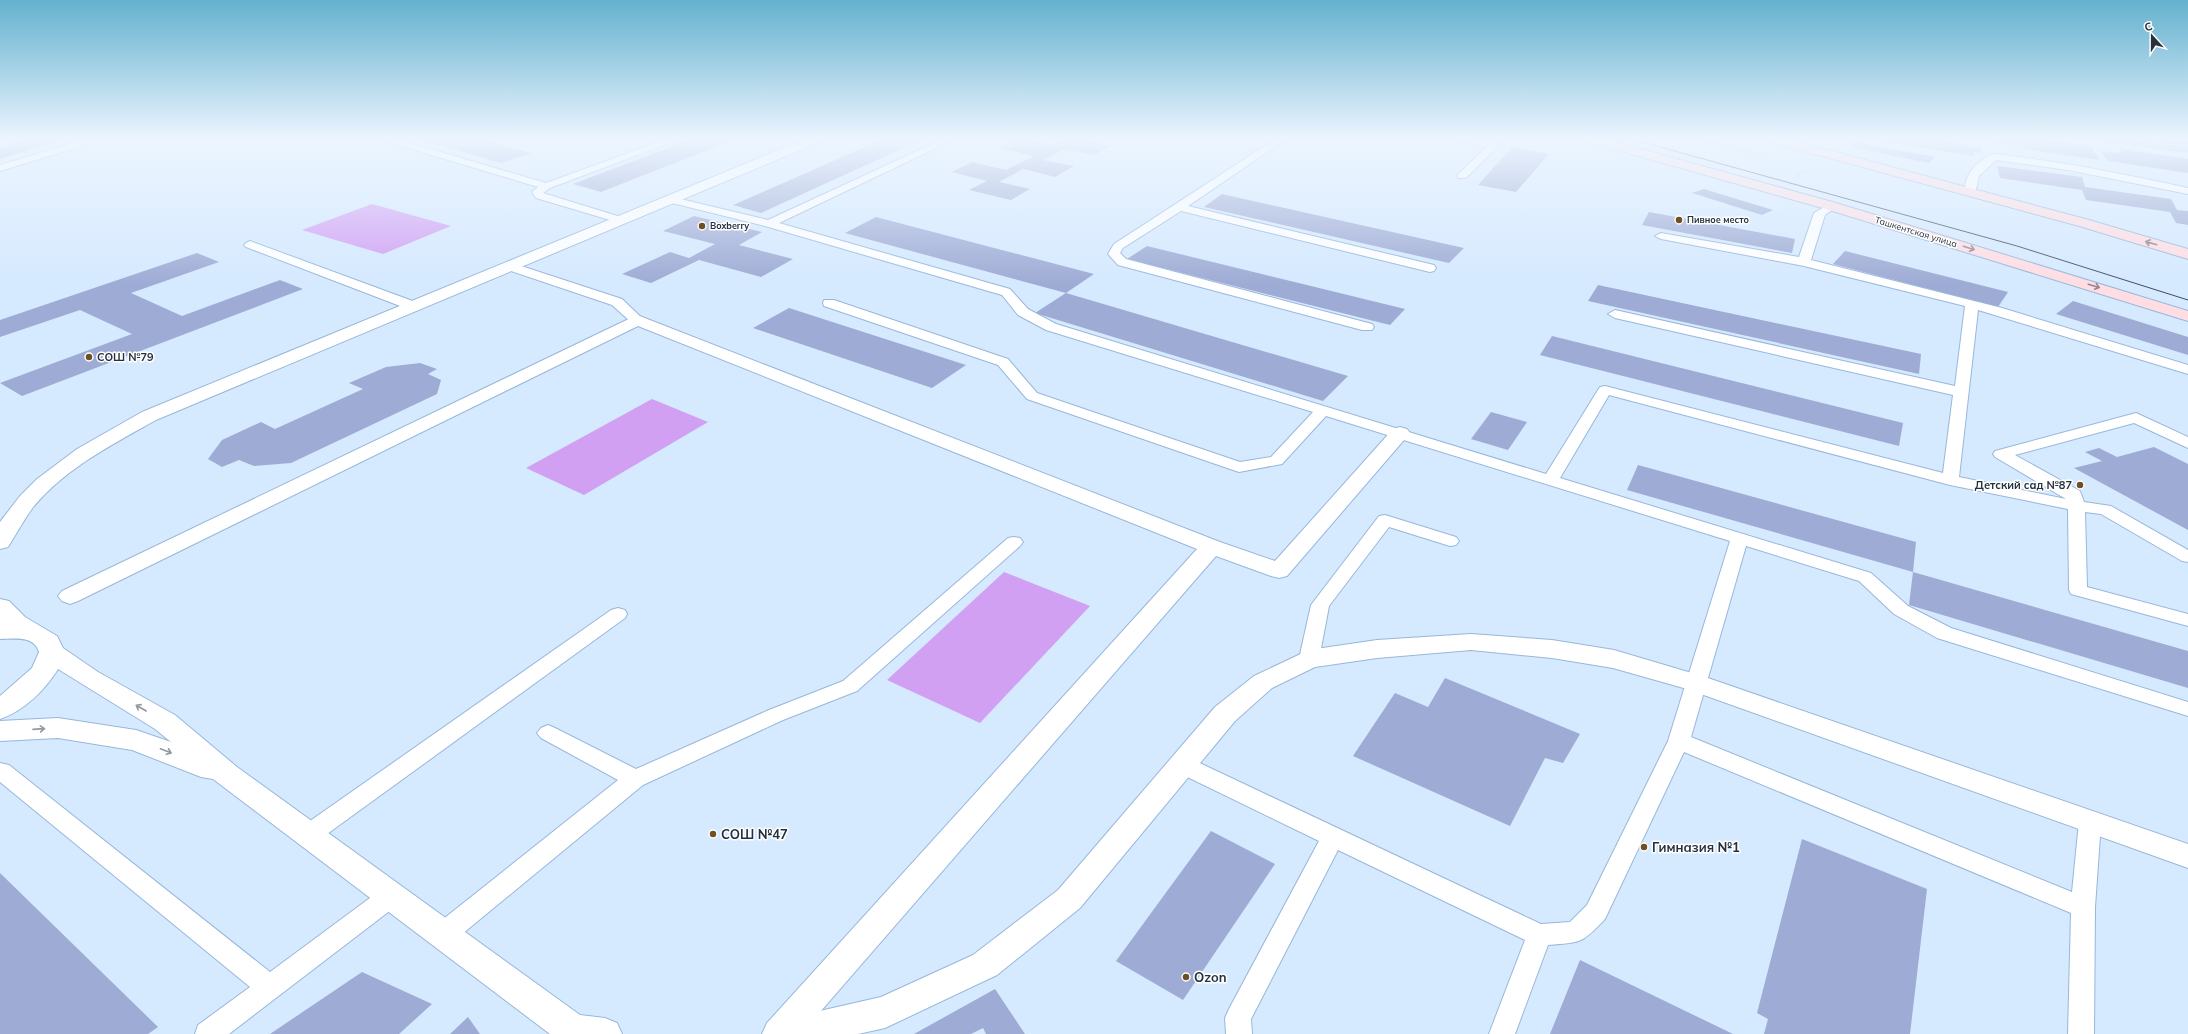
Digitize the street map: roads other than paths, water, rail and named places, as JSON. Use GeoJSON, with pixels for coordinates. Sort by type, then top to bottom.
{"type":"FeatureCollection","features":[{"type":"Feature","properties":{"kind":"main road","name":"Ташкентская улица"},"geometry":{"type":"LineString","coordinates":[[1769,188],[2188,316]]}},
{"type":"Feature","properties":{"kind":"main road"},"geometry":{"type":"LineString","coordinates":[[1957,188],[2188,254]]}},
{"type":"Feature","properties":{"kind":"street"},"geometry":{"type":"LineString","coordinates":[[0,542],[24,502],[54,474],[102,442],[149,416],[694,188]]}},
{"type":"Feature","properties":{"kind":"street"},"geometry":{"type":"LineString","coordinates":[[70,596],[637,320],[1212,547],[1279,571],[1400,433]]}},
{"type":"Feature","properties":{"kind":"street"},"geometry":{"type":"LineString","coordinates":[[779,1034],[1212,547]]}},
{"type":"Feature","properties":{"kind":"street"},"geometry":{"type":"LineString","coordinates":[[0,607],[16,622],[48,642],[52,653],[89,678],[165,722],[227,775],[391,896],[572,1033],[605,1034]]}},
{"type":"Feature","properties":{"kind":"street"},"geometry":{"type":"LineString","coordinates":[[0,631],[22,631],[34,633]]}},
{"type":"Feature","properties":{"kind":"street"},"geometry":{"type":"LineString","coordinates":[[789,1034],[885,1012],[985,965],[1069,899],[1181,764],[1225,714],[1263,682],[1309,659],[1377,649],[1471,642],[1552,649],[1614,659],[1696,683],[2188,856]]}},
{"type":"Feature","properties":{"kind":"street"},"geometry":{"type":"LineString","coordinates":[[0,710],[32,686],[46,669],[52,653]]}},
{"type":"Feature","properties":{"kind":"street"},"geometry":{"type":"LineString","coordinates":[[0,732],[58,728],[136,740],[227,775]]}},
{"type":"Feature","properties":{"kind":"lane"},"geometry":{"type":"LineString","coordinates":[[543,188],[537,192],[540,196],[620,220]]}},
{"type":"Feature","properties":{"kind":"lane"},"geometry":{"type":"LineString","coordinates":[[769,224],[845,188]]}},
{"type":"Feature","properties":{"kind":"lane"},"geometry":{"type":"LineString","coordinates":[[1207,188],[1118,246],[1114,254],[1122,262],[1367,327]]}},
{"type":"Feature","properties":{"kind":"lane"},"geometry":{"type":"LineString","coordinates":[[2175,188],[2188,191]]}},
{"type":"Feature","properties":{"kind":"lane"},"geometry":{"type":"LineString","coordinates":[[668,199],[769,224],[1006,292],[1023,312],[1051,327],[1551,479],[1865,577],[1901,610],[1944,633],[2188,709]]}},
{"type":"Feature","properties":{"kind":"lane"},"geometry":{"type":"LineString","coordinates":[[1804,262],[1820,213],[1831,206]]}},
{"type":"Feature","properties":{"kind":"lane"},"geometry":{"type":"LineString","coordinates":[[1179,207],[1430,268]]}},
{"type":"Feature","properties":{"kind":"lane"},"geometry":{"type":"LineString","coordinates":[[1661,236],[1804,262],[1972,305],[2068,332],[2188,370]]}},
{"type":"Feature","properties":{"kind":"lane"},"geometry":{"type":"LineString","coordinates":[[250,245],[414,306]]}},
{"type":"Feature","properties":{"kind":"lane"},"geometry":{"type":"LineString","coordinates":[[509,266],[617,302],[637,320]]}},
{"type":"Feature","properties":{"kind":"lane"},"geometry":{"type":"LineString","coordinates":[[829,303],[1003,362],[1032,396],[1239,467],[1276,461],[1324,410]]}},
{"type":"Feature","properties":{"kind":"lane"},"geometry":{"type":"LineString","coordinates":[[1950,480],[1972,305]]}},
{"type":"Feature","properties":{"kind":"lane"},"geometry":{"type":"LineString","coordinates":[[1615,314],[1961,392]]}},
{"type":"Feature","properties":{"kind":"lane"},"geometry":{"type":"LineString","coordinates":[[1551,479],[1605,390],[1950,480],[2076,506],[2104,510],[2188,557]]}},
{"type":"Feature","properties":{"kind":"lane"},"geometry":{"type":"LineString","coordinates":[[2188,443],[2136,418],[2000,454],[2074,495],[2076,506],[2078,590],[2188,620]]}},
{"type":"Feature","properties":{"kind":"lane"},"geometry":{"type":"LineString","coordinates":[[1309,659],[1320,605],[1385,520],[1450,541]]}},
{"type":"Feature","properties":{"kind":"lane"},"geometry":{"type":"LineString","coordinates":[[1181,764],[1539,935],[1576,932],[1596,912],[1679,740],[1740,538]]}},
{"type":"Feature","properties":{"kind":"lane"},"geometry":{"type":"LineString","coordinates":[[442,936],[634,779],[776,715],[850,686],[1014,542]]}},
{"type":"Feature","properties":{"kind":"lane"},"geometry":{"type":"LineString","coordinates":[[308,835],[618,614]]}},
{"type":"Feature","properties":{"kind":"lane"},"geometry":{"type":"LineString","coordinates":[[548,733],[634,779]]}},
{"type":"Feature","properties":{"kind":"lane"},"geometry":{"type":"LineString","coordinates":[[1679,740],[2083,907]]}},
{"type":"Feature","properties":{"kind":"lane"},"geometry":{"type":"LineString","coordinates":[[1,770],[270,987]]}},
{"type":"Feature","properties":{"kind":"lane"},"geometry":{"type":"LineString","coordinates":[[2081,1034],[2083,907],[2090,822]]}},
{"type":"Feature","properties":{"kind":"lane"},"geometry":{"type":"LineString","coordinates":[[1239,1034],[1238,1018],[1333,837]]}},
{"type":"Feature","properties":{"kind":"lane"},"geometry":{"type":"LineString","coordinates":[[208,1034],[391,896]]}},
{"type":"Feature","properties":{"kind":"lane"},"geometry":{"type":"LineString","coordinates":[[1502,1034],[1539,935]]}},
{"type":"Feature","properties":{"kind":"tram line"},"geometry":{"type":"LineString","coordinates":[[1809,188],[2017,246],[2188,300]]}},
{"type":"Feature","properties":{"kind":"place","name":"Пивное место"},"geometry":{"type":"Point","coordinates":[1679,220]}},
{"type":"Feature","properties":{"kind":"place","name":"Boxberry"},"geometry":{"type":"Point","coordinates":[702,226]}},
{"type":"Feature","properties":{"kind":"place","name":"СОШ №79"},"geometry":{"type":"Point","coordinates":[89,357]}},
{"type":"Feature","properties":{"kind":"place","name":"Детский сад №87"},"geometry":{"type":"Point","coordinates":[2080,485]}},
{"type":"Feature","properties":{"kind":"place","name":"СОШ №47"},"geometry":{"type":"Point","coordinates":[713,834]}},
{"type":"Feature","properties":{"kind":"place","name":"Гимназия №1"},"geometry":{"type":"Point","coordinates":[1644,847]}},
{"type":"Feature","properties":{"kind":"place","name":"Ozon"},"geometry":{"type":"Point","coordinates":[1186,977]}}]}
